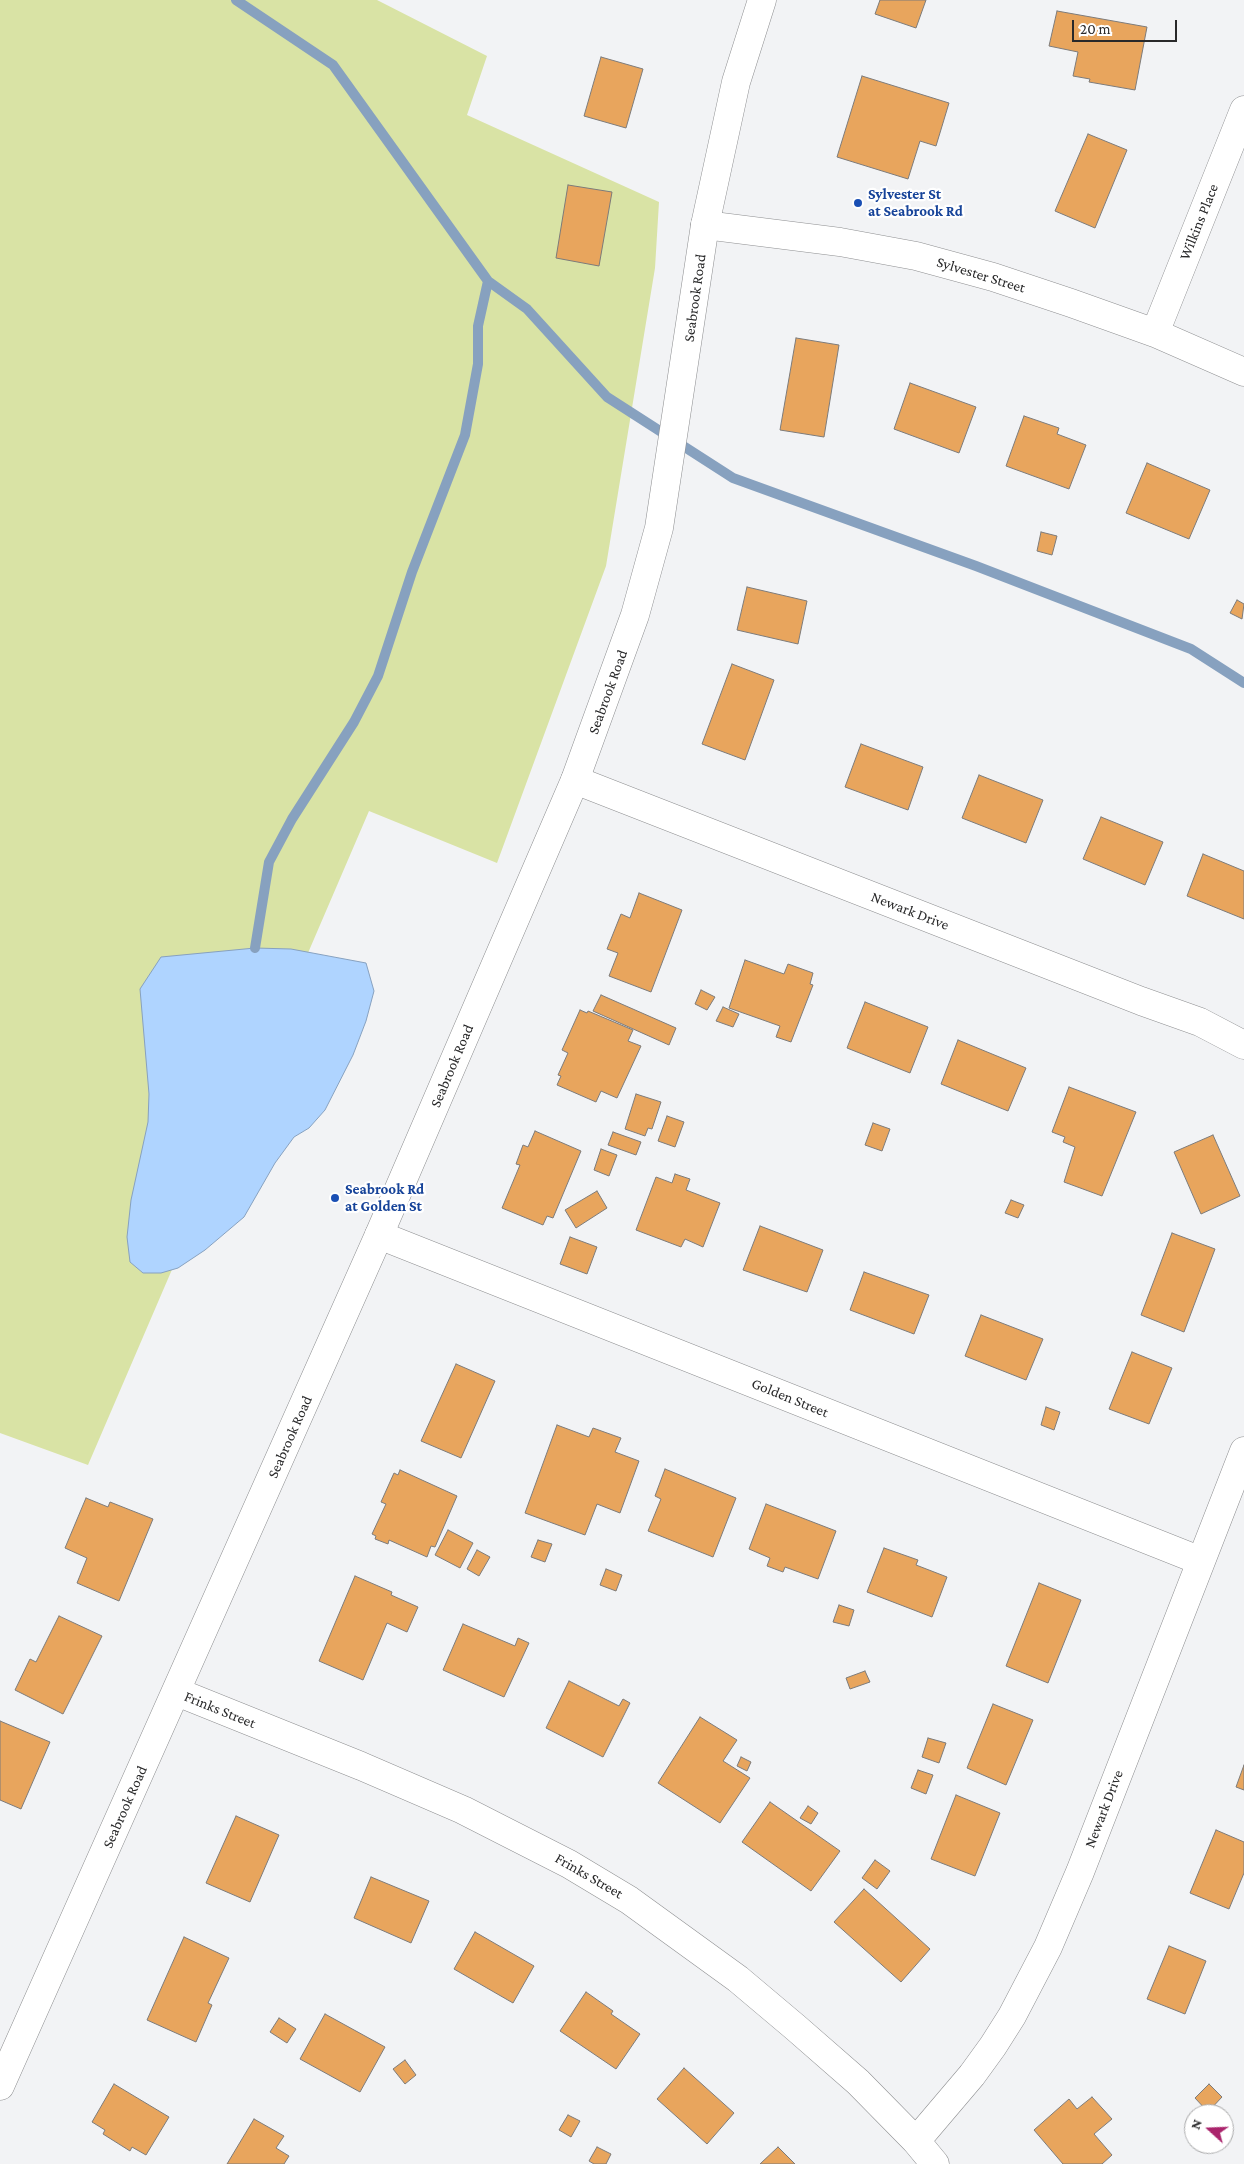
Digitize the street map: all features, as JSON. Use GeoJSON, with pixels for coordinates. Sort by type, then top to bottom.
{"type":"FeatureCollection","features":[{"type":"Feature","properties":{"kind":"street","name":"Seabrook Road"},"geometry":{"type":"LineString","coordinates":[[0,2086],[380,1235],[575,780],[636,615],[659,528],[705,225],[736,82],[762,0]]}},
{"type":"Feature","properties":{"kind":"street","name":"Wilkins Place"},"geometry":{"type":"LineString","coordinates":[[1155,333],[1244,110]]}},
{"type":"Feature","properties":{"kind":"street","name":"Sylvester Street"},"geometry":{"type":"LineString","coordinates":[[705,225],[840,242],[916,256],[993,277],[1155,333],[1244,372]]}},
{"type":"Feature","properties":{"kind":"street","name":"Newark Drive"},"geometry":{"type":"LineString","coordinates":[[575,780],[1141,1001],[1200,1022],[1244,1045]]}},
{"type":"Feature","properties":{"kind":"street","name":"Golden Street"},"geometry":{"type":"LineString","coordinates":[[380,1235],[1201,1561]]}},
{"type":"Feature","properties":{"kind":"street","name":"Newark Drive"},"geometry":{"type":"LineString","coordinates":[[916,2141],[972,2075],[993,2046],[1012,2016],[1048,1947],[1080,1872],[1244,1451]]}},
{"type":"Feature","properties":{"kind":"street","name":"Frinks Street"},"geometry":{"type":"LineString","coordinates":[[177,1692],[369,1769],[463,1810],[569,1864],[629,1900],[738,1979],[767,2003],[858,2082],[916,2141],[934,2164]]}},
{"type":"Feature","properties":{"kind":"green space"},"geometry":{"type":"Polygon","coordinates":[[[0,0],[377,0],[487,56],[467,115],[659,202],[655,268],[606,566],[497,863],[369,811],[88,1465],[0,1433],[0,0]]]}},
{"type":"Feature","properties":{"kind":"water"},"geometry":{"type":"Polygon","coordinates":[[[255,948],[291,949],[366,963],[374,991],[366,1021],[353,1055],[325,1110],[309,1128],[294,1137],[275,1163],[244,1217],[205,1250],[178,1268],[161,1273],[143,1273],[130,1262],[127,1237],[131,1200],[148,1122],[149,1094],[140,989],[161,957],[255,948]]]}},
{"type":"Feature","properties":{"kind":"building"},"geometry":{"type":"Polygon","coordinates":[[[880,0],[926,0],[916,28],[875,14],[880,0]]]}},
{"type":"Feature","properties":{"kind":"building"},"geometry":{"type":"Polygon","coordinates":[[[1057,11],[1147,27],[1135,90],[1089,82],[1090,79],[1073,76],[1078,52],[1049,46],[1057,11]]]}},
{"type":"Feature","properties":{"kind":"building"},"geometry":{"type":"Polygon","coordinates":[[[601,57],[643,69],[626,128],[584,116],[601,57]]]}},
{"type":"Feature","properties":{"kind":"building"},"geometry":{"type":"Polygon","coordinates":[[[862,76],[949,103],[936,146],[920,141],[908,179],[837,157],[862,76]]]}},
{"type":"Feature","properties":{"kind":"building"},"geometry":{"type":"Polygon","coordinates":[[[1088,134],[1127,150],[1095,228],[1055,211],[1088,134]]]}},
{"type":"Feature","properties":{"kind":"building"},"geometry":{"type":"Polygon","coordinates":[[[568,185],[612,192],[599,266],[556,258],[568,185]]]}},
{"type":"Feature","properties":{"kind":"building"},"geometry":{"type":"Polygon","coordinates":[[[796,338],[839,345],[824,437],[780,430],[796,338]]]}},
{"type":"Feature","properties":{"kind":"building"},"geometry":{"type":"Polygon","coordinates":[[[910,383],[976,407],[959,453],[894,429],[910,383]]]}},
{"type":"Feature","properties":{"kind":"building"},"geometry":{"type":"Polygon","coordinates":[[[1024,416],[1059,428],[1057,434],[1086,445],[1069,489],[1006,466],[1024,416]]]}},
{"type":"Feature","properties":{"kind":"building"},"geometry":{"type":"Polygon","coordinates":[[[1147,463],[1210,490],[1189,539],[1126,513],[1147,463]]]}},
{"type":"Feature","properties":{"kind":"building"},"geometry":{"type":"Polygon","coordinates":[[[1041,532],[1057,536],[1052,555],[1037,551],[1041,532]]]}},
{"type":"Feature","properties":{"kind":"building"},"geometry":{"type":"Polygon","coordinates":[[[747,587],[807,601],[798,644],[737,630],[747,587]]]}},
{"type":"Feature","properties":{"kind":"building"},"geometry":{"type":"Polygon","coordinates":[[[1237,600],[1244,604],[1242,619],[1230,613],[1237,600]]]}},
{"type":"Feature","properties":{"kind":"building"},"geometry":{"type":"Polygon","coordinates":[[[732,664],[774,680],[745,760],[702,744],[732,664]]]}},
{"type":"Feature","properties":{"kind":"building"},"geometry":{"type":"Polygon","coordinates":[[[861,744],[923,767],[908,810],[845,787],[861,744]]]}},
{"type":"Feature","properties":{"kind":"building"},"geometry":{"type":"Polygon","coordinates":[[[979,775],[1043,800],[1026,843],[962,818],[979,775]]]}},
{"type":"Feature","properties":{"kind":"building"},"geometry":{"type":"Polygon","coordinates":[[[1101,817],[1163,842],[1145,885],[1083,859],[1101,817]]]}},
{"type":"Feature","properties":{"kind":"building"},"geometry":{"type":"Polygon","coordinates":[[[1203,854],[1244,871],[1244,919],[1187,896],[1203,854]]]}},
{"type":"Feature","properties":{"kind":"building"},"geometry":{"type":"Polygon","coordinates":[[[639,893],[682,910],[651,992],[609,976],[618,953],[607,949],[621,914],[630,918],[639,893]]]}},
{"type":"Feature","properties":{"kind":"building"},"geometry":{"type":"Polygon","coordinates":[[[745,960],[784,974],[788,964],[813,973],[810,984],[813,985],[791,1042],[776,1037],[780,1026],[729,1008],[745,960]]]}},
{"type":"Feature","properties":{"kind":"building"},"geometry":{"type":"Polygon","coordinates":[[[701,990],[715,997],[707,1010],[695,1004],[701,990]]]}},
{"type":"Feature","properties":{"kind":"building"},"geometry":{"type":"Polygon","coordinates":[[[601,995],[676,1028],[669,1045],[593,1011],[601,995]]]}},
{"type":"Feature","properties":{"kind":"building"},"geometry":{"type":"Polygon","coordinates":[[[865,1002],[928,1027],[910,1073],[847,1048],[865,1002]]]}},
{"type":"Feature","properties":{"kind":"building"},"geometry":{"type":"Polygon","coordinates":[[[723,1007],[739,1014],[733,1027],[716,1021],[723,1007]]]}},
{"type":"Feature","properties":{"kind":"building"},"geometry":{"type":"Polygon","coordinates":[[[580,1010],[587,1013],[588,1011],[633,1030],[628,1041],[641,1046],[617,1098],[601,1091],[596,1102],[557,1085],[561,1076],[558,1075],[568,1053],[562,1050],[580,1010]]]}},
{"type":"Feature","properties":{"kind":"building"},"geometry":{"type":"Polygon","coordinates":[[[958,1040],[1026,1068],[1008,1111],[941,1084],[958,1040]]]}},
{"type":"Feature","properties":{"kind":"building"},"geometry":{"type":"Polygon","coordinates":[[[1069,1087],[1136,1112],[1102,1196],[1064,1182],[1075,1147],[1063,1142],[1065,1137],[1052,1132],[1069,1087]]]}},
{"type":"Feature","properties":{"kind":"building"},"geometry":{"type":"Polygon","coordinates":[[[636,1094],[661,1102],[652,1129],[648,1128],[645,1136],[625,1129],[636,1094]]]}},
{"type":"Feature","properties":{"kind":"building"},"geometry":{"type":"Polygon","coordinates":[[[667,1116],[684,1122],[675,1147],[658,1141],[667,1116]]]}},
{"type":"Feature","properties":{"kind":"building"},"geometry":{"type":"Polygon","coordinates":[[[873,1123],[890,1129],[882,1151],[865,1145],[873,1123]]]}},
{"type":"Feature","properties":{"kind":"building"},"geometry":{"type":"Polygon","coordinates":[[[535,1131],[581,1151],[553,1218],[547,1216],[543,1225],[502,1208],[520,1165],[516,1164],[523,1145],[528,1147],[535,1131]]]}},
{"type":"Feature","properties":{"kind":"building"},"geometry":{"type":"Polygon","coordinates":[[[613,1132],[641,1142],[636,1155],[608,1145],[613,1132]]]}},
{"type":"Feature","properties":{"kind":"building"},"geometry":{"type":"Polygon","coordinates":[[[1213,1135],[1240,1196],[1201,1214],[1174,1152],[1213,1135]]]}},
{"type":"Feature","properties":{"kind":"building"},"geometry":{"type":"Polygon","coordinates":[[[601,1149],[617,1155],[609,1176],[594,1170],[601,1149]]]}},
{"type":"Feature","properties":{"kind":"building"},"geometry":{"type":"Polygon","coordinates":[[[675,1174],[690,1179],[686,1190],[720,1203],[703,1247],[685,1239],[681,1247],[636,1230],[656,1177],[672,1183],[675,1174]]]}},
{"type":"Feature","properties":{"kind":"building"},"geometry":{"type":"Polygon","coordinates":[[[597,1191],[607,1208],[576,1228],[565,1210],[597,1191]]]}},
{"type":"Feature","properties":{"kind":"building"},"geometry":{"type":"Polygon","coordinates":[[[1011,1200],[1024,1205],[1018,1218],[1005,1213],[1011,1200]]]}},
{"type":"Feature","properties":{"kind":"building"},"geometry":{"type":"Polygon","coordinates":[[[760,1226],[823,1250],[807,1292],[743,1270],[760,1226]]]}},
{"type":"Feature","properties":{"kind":"building"},"geometry":{"type":"Polygon","coordinates":[[[1172,1233],[1215,1249],[1184,1332],[1141,1315],[1172,1233]]]}},
{"type":"Feature","properties":{"kind":"building"},"geometry":{"type":"Polygon","coordinates":[[[570,1237],[597,1247],[587,1274],[560,1264],[570,1237]]]}},
{"type":"Feature","properties":{"kind":"building"},"geometry":{"type":"Polygon","coordinates":[[[864,1272],[929,1295],[914,1334],[850,1310],[864,1272]]]}},
{"type":"Feature","properties":{"kind":"building"},"geometry":{"type":"Polygon","coordinates":[[[981,1315],[1043,1339],[1026,1380],[965,1356],[981,1315]]]}},
{"type":"Feature","properties":{"kind":"building"},"geometry":{"type":"Polygon","coordinates":[[[1132,1352],[1172,1368],[1149,1424],[1109,1409],[1132,1352]]]}},
{"type":"Feature","properties":{"kind":"building"},"geometry":{"type":"Polygon","coordinates":[[[456,1364],[495,1381],[461,1458],[421,1441],[456,1364]]]}},
{"type":"Feature","properties":{"kind":"building"},"geometry":{"type":"Polygon","coordinates":[[[1046,1407],[1060,1412],[1054,1430],[1041,1425],[1046,1407]]]}},
{"type":"Feature","properties":{"kind":"building"},"geometry":{"type":"Polygon","coordinates":[[[557,1425],[589,1437],[593,1428],[621,1438],[615,1452],[639,1461],[620,1513],[597,1504],[585,1535],[525,1513],[557,1425]]]}},
{"type":"Feature","properties":{"kind":"building"},"geometry":{"type":"Polygon","coordinates":[[[665,1469],[736,1498],[713,1557],[648,1531],[661,1499],[655,1496],[665,1469]]]}},
{"type":"Feature","properties":{"kind":"building"},"geometry":{"type":"Polygon","coordinates":[[[400,1470],[457,1496],[435,1547],[431,1546],[427,1557],[389,1540],[388,1544],[375,1539],[376,1536],[372,1534],[386,1504],[381,1502],[394,1473],[398,1475],[400,1470]]]}},
{"type":"Feature","properties":{"kind":"building"},"geometry":{"type":"Polygon","coordinates":[[[86,1498],[108,1507],[110,1502],[153,1519],[119,1601],[77,1583],[87,1558],[65,1548],[86,1498]]]}},
{"type":"Feature","properties":{"kind":"building"},"geometry":{"type":"Polygon","coordinates":[[[766,1504],[836,1531],[818,1579],[785,1567],[783,1572],[767,1566],[770,1558],[749,1549],[766,1504]]]}},
{"type":"Feature","properties":{"kind":"building"},"geometry":{"type":"Polygon","coordinates":[[[448,1530],[473,1543],[460,1568],[435,1555],[448,1530]]]}},
{"type":"Feature","properties":{"kind":"building"},"geometry":{"type":"Polygon","coordinates":[[[538,1540],[552,1544],[545,1562],[531,1557],[538,1540]]]}},
{"type":"Feature","properties":{"kind":"building"},"geometry":{"type":"Polygon","coordinates":[[[884,1548],[918,1560],[916,1565],[947,1577],[932,1617],[867,1592],[884,1548]]]}},
{"type":"Feature","properties":{"kind":"building"},"geometry":{"type":"Polygon","coordinates":[[[477,1550],[490,1557],[479,1576],[467,1569],[477,1550]]]}},
{"type":"Feature","properties":{"kind":"building"},"geometry":{"type":"Polygon","coordinates":[[[606,1569],[622,1575],[616,1591],[600,1585],[606,1569]]]}},
{"type":"Feature","properties":{"kind":"building"},"geometry":{"type":"Polygon","coordinates":[[[355,1576],[392,1592],[391,1595],[418,1607],[407,1632],[387,1623],[363,1680],[319,1661],[355,1576]]]}},
{"type":"Feature","properties":{"kind":"building"},"geometry":{"type":"Polygon","coordinates":[[[1039,1583],[1081,1600],[1048,1683],[1006,1666],[1039,1583]]]}},
{"type":"Feature","properties":{"kind":"building"},"geometry":{"type":"Polygon","coordinates":[[[839,1605],[854,1610],[849,1626],[833,1622],[839,1605]]]}},
{"type":"Feature","properties":{"kind":"building"},"geometry":{"type":"Polygon","coordinates":[[[59,1616],[102,1636],[63,1714],[15,1690],[30,1659],[36,1662],[59,1616]]]}},
{"type":"Feature","properties":{"kind":"building"},"geometry":{"type":"Polygon","coordinates":[[[463,1624],[515,1646],[518,1638],[529,1643],[504,1697],[443,1670],[463,1624]]]}},
{"type":"Feature","properties":{"kind":"building"},"geometry":{"type":"Polygon","coordinates":[[[865,1671],[870,1682],[850,1689],[846,1678],[865,1671]]]}},
{"type":"Feature","properties":{"kind":"building"},"geometry":{"type":"Polygon","coordinates":[[[569,1681],[619,1706],[623,1699],[630,1703],[603,1757],[546,1728],[569,1681]]]}},
{"type":"Feature","properties":{"kind":"building"},"geometry":{"type":"Polygon","coordinates":[[[993,1704],[1033,1720],[1006,1785],[967,1768],[993,1704]]]}},
{"type":"Feature","properties":{"kind":"building"},"geometry":{"type":"Polygon","coordinates":[[[700,1717],[737,1740],[723,1761],[750,1778],[720,1823],[658,1783],[700,1717]]]}},
{"type":"Feature","properties":{"kind":"building"},"geometry":{"type":"Polygon","coordinates":[[[0,1721],[50,1742],[21,1809],[0,1800],[0,1721]]]}},
{"type":"Feature","properties":{"kind":"building"},"geometry":{"type":"Polygon","coordinates":[[[928,1738],[946,1743],[939,1763],[922,1757],[928,1738]]]}},
{"type":"Feature","properties":{"kind":"building"},"geometry":{"type":"Polygon","coordinates":[[[741,1757],[751,1762],[747,1771],[737,1766],[741,1757]]]}},
{"type":"Feature","properties":{"kind":"building"},"geometry":{"type":"Polygon","coordinates":[[[1244,1765],[1244,1790],[1236,1787],[1244,1765]]]}},
{"type":"Feature","properties":{"kind":"building"},"geometry":{"type":"Polygon","coordinates":[[[918,1770],[933,1775],[926,1794],[911,1788],[918,1770]]]}},
{"type":"Feature","properties":{"kind":"building"},"geometry":{"type":"Polygon","coordinates":[[[956,1795],[1000,1813],[975,1876],[931,1859],[956,1795]]]}},
{"type":"Feature","properties":{"kind":"building"},"geometry":{"type":"Polygon","coordinates":[[[770,1802],[840,1851],[811,1891],[742,1842],[770,1802]]]}},
{"type":"Feature","properties":{"kind":"building"},"geometry":{"type":"Polygon","coordinates":[[[808,1806],[818,1813],[811,1824],[800,1818],[808,1806]]]}},
{"type":"Feature","properties":{"kind":"building"},"geometry":{"type":"Polygon","coordinates":[[[236,1816],[279,1835],[250,1902],[206,1883],[236,1816]]]}},
{"type":"Feature","properties":{"kind":"building"},"geometry":{"type":"Polygon","coordinates":[[[1216,1830],[1244,1842],[1244,1873],[1229,1909],[1190,1893],[1216,1830]]]}},
{"type":"Feature","properties":{"kind":"building"},"geometry":{"type":"Polygon","coordinates":[[[875,1860],[890,1871],[877,1889],[862,1878],[875,1860]]]}},
{"type":"Feature","properties":{"kind":"building"},"geometry":{"type":"Polygon","coordinates":[[[371,1877],[429,1901],[411,1943],[354,1918],[371,1877]]]}},
{"type":"Feature","properties":{"kind":"building"},"geometry":{"type":"Polygon","coordinates":[[[864,1889],[930,1949],[901,1982],[834,1922],[864,1889]]]}},
{"type":"Feature","properties":{"kind":"building"},"geometry":{"type":"Polygon","coordinates":[[[475,1932],[534,1966],[513,2003],[454,1969],[475,1932]]]}},
{"type":"Feature","properties":{"kind":"building"},"geometry":{"type":"Polygon","coordinates":[[[184,1937],[229,1958],[208,2003],[212,2005],[196,2042],[147,2020],[184,1937]]]}},
{"type":"Feature","properties":{"kind":"building"},"geometry":{"type":"Polygon","coordinates":[[[1169,1946],[1206,1961],[1185,2014],[1147,1999],[1169,1946]]]}},
{"type":"Feature","properties":{"kind":"building"},"geometry":{"type":"Polygon","coordinates":[[[586,1992],[613,2011],[611,2014],[640,2034],[616,2069],[560,2031],[586,1992]]]}},
{"type":"Feature","properties":{"kind":"building"},"geometry":{"type":"Polygon","coordinates":[[[325,2014],[385,2047],[360,2092],[300,2059],[325,2014]]]}},
{"type":"Feature","properties":{"kind":"building"},"geometry":{"type":"Polygon","coordinates":[[[279,2018],[296,2029],[287,2043],[270,2032],[279,2018]]]}},
{"type":"Feature","properties":{"kind":"building"},"geometry":{"type":"Polygon","coordinates":[[[405,2060],[416,2075],[405,2084],[393,2069],[405,2060]]]}},
{"type":"Feature","properties":{"kind":"building"},"geometry":{"type":"Polygon","coordinates":[[[684,2068],[734,2113],[707,2144],[657,2099],[684,2068]]]}},
{"type":"Feature","properties":{"kind":"building"},"geometry":{"type":"Polygon","coordinates":[[[114,2084],[169,2117],[146,2155],[132,2147],[130,2151],[103,2134],[105,2130],[92,2122],[114,2084]]]}},
{"type":"Feature","properties":{"kind":"building"},"geometry":{"type":"Polygon","coordinates":[[[1209,2084],[1222,2097],[1215,2104],[1201,2104],[1195,2098],[1209,2084]]]}},
{"type":"Feature","properties":{"kind":"building"},"geometry":{"type":"Polygon","coordinates":[[[1092,2097],[1112,2119],[1094,2134],[1112,2155],[1102,2164],[1063,2164],[1034,2130],[1069,2099],[1077,2109],[1092,2097]]]}},
{"type":"Feature","properties":{"kind":"building"},"geometry":{"type":"Polygon","coordinates":[[[568,2115],[580,2121],[571,2137],[559,2130],[568,2115]]]}},
{"type":"Feature","properties":{"kind":"building"},"geometry":{"type":"Polygon","coordinates":[[[254,2119],[284,2136],[276,2148],[289,2156],[284,2164],[227,2164],[254,2119]]]}},
{"type":"Feature","properties":{"kind":"building"},"geometry":{"type":"Polygon","coordinates":[[[597,2147],[611,2154],[606,2164],[594,2164],[589,2161],[597,2147]]]}},
{"type":"Feature","properties":{"kind":"building"},"geometry":{"type":"Polygon","coordinates":[[[778,2147],[795,2164],[760,2164],[778,2147]]]}},
{"type":"Feature","properties":{"kind":"waterway"},"geometry":{"type":"LineString","coordinates":[[236,0],[333,65],[488,281],[527,309],[607,397],[733,478],[976,566],[1191,649],[1244,683]]}},
{"type":"Feature","properties":{"kind":"waterway"},"geometry":{"type":"LineString","coordinates":[[255,948],[269,862],[292,819],[354,722],[378,676],[412,572],[465,435],[478,364],[478,326],[488,281]]}},
{"type":"Feature","properties":{"kind":"place","name":"Sylvester St at Seabrook Rd"},"geometry":{"type":"Point","coordinates":[858,203]}},
{"type":"Feature","properties":{"kind":"place","name":"Seabrook Rd at Golden St"},"geometry":{"type":"Point","coordinates":[335,1198]}}]}
